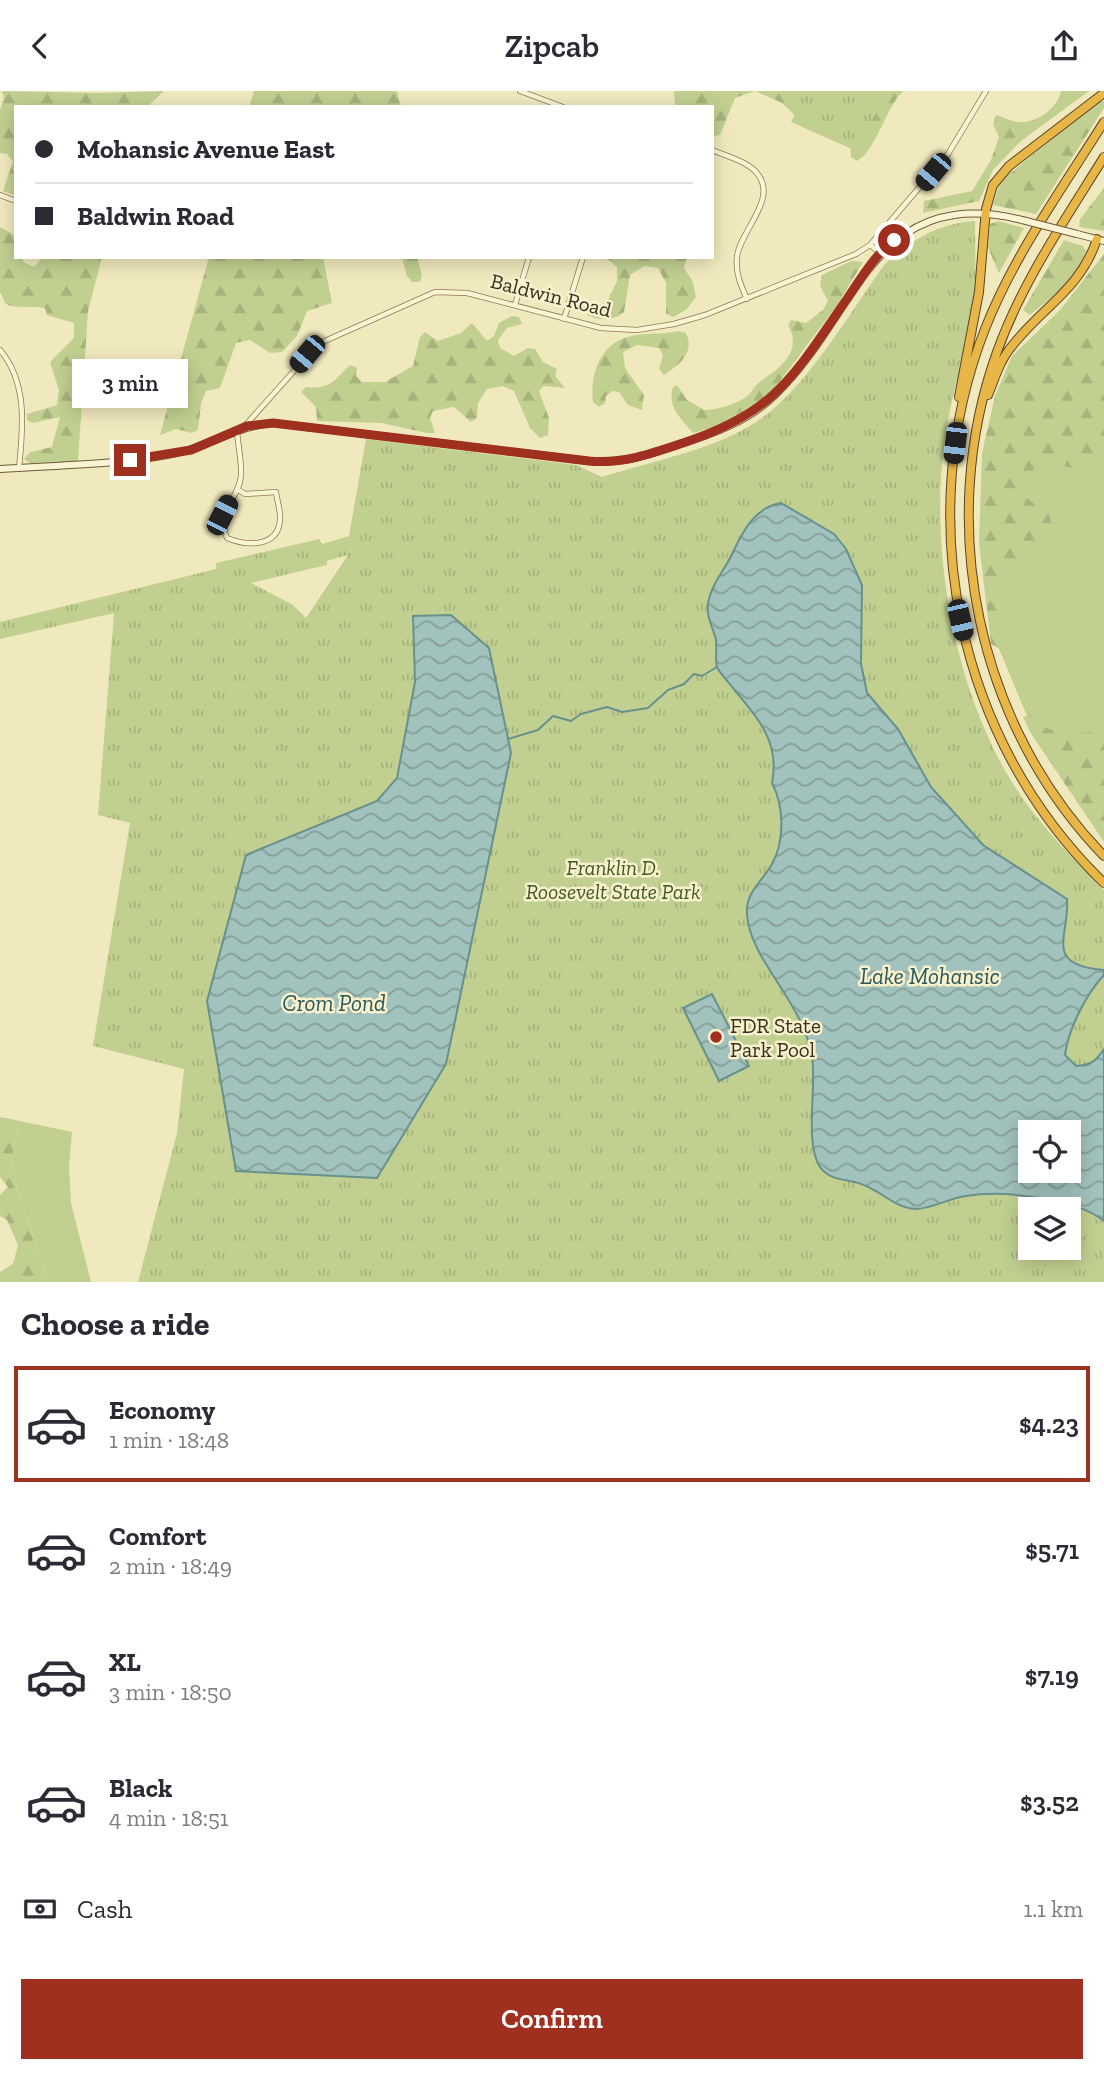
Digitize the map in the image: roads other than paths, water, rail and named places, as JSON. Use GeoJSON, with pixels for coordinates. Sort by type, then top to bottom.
{"type":"FeatureCollection","features":[{"type":"Feature","properties":{"kind":"highway"},"geometry":{"type":"LineString","coordinates":[[1104,93],[1001,173],[991,189],[985,213],[979,292],[956,414],[950,522],[954,581],[965,640],[982,697],[1006,751],[1037,802],[1073,850],[1104,883]]}},
{"type":"Feature","properties":{"kind":"highway"},"geometry":{"type":"LineString","coordinates":[[953,463],[967,385],[993,311],[1020,258],[1104,122]]}},
{"type":"Feature","properties":{"kind":"highway"},"geometry":{"type":"LineString","coordinates":[[1104,157],[1020,297],[990,370],[976,428],[969,487],[969,545],[976,604],[990,661],[1011,717],[1038,769],[1071,818],[1104,856]]}},
{"type":"Feature","properties":{"kind":"highway"},"geometry":{"type":"LineString","coordinates":[[976,428],[1006,354],[1080,277],[1100,240]]}},
{"type":"Feature","properties":{"kind":"street"},"geometry":{"type":"LineString","coordinates":[[520,91],[558,105]]}},
{"type":"Feature","properties":{"kind":"street"},"geometry":{"type":"LineString","coordinates":[[880,253],[870,245],[948,154],[986,91]]}},
{"type":"Feature","properties":{"kind":"street"},"geometry":{"type":"LineString","coordinates":[[714,151],[748,166],[756,172],[763,186],[761,206],[742,237],[736,258],[747,299]]}},
{"type":"Feature","properties":{"kind":"street"},"geometry":{"type":"LineString","coordinates":[[237,489],[245,493],[276,492],[281,518],[276,534],[268,541],[241,544],[227,538],[222,515],[241,477],[240,430],[286,424],[589,461],[616,463],[634,459],[720,431],[764,405],[799,368],[880,253],[899,237],[944,217],[985,213],[1100,240]]}},
{"type":"Feature","properties":{"kind":"street"},"geometry":{"type":"LineString","coordinates":[[888,225],[899,237]]}},
{"type":"Feature","properties":{"kind":"street","name":"Baldwin Road"},"geometry":{"type":"LineString","coordinates":[[0,469],[165,456],[205,446],[240,430],[307,354],[333,336],[441,291],[515,305],[601,328],[637,330],[693,319],[856,254],[870,245]]}},
{"type":"Feature","properties":{"kind":"street"},"geometry":{"type":"LineString","coordinates":[[515,305],[529,259]]}},
{"type":"Feature","properties":{"kind":"street"},"geometry":{"type":"LineString","coordinates":[[564,319],[582,259]]}},
{"type":"Feature","properties":{"kind":"street"},"geometry":{"type":"LineString","coordinates":[[0,350],[11,366],[22,405],[19,468]]}},
{"type":"Feature","properties":{"kind":"water","name":"Lake Mohansic"},"geometry":{"type":"Polygon","coordinates":[[[781,503],[834,534],[846,549],[862,585],[861,664],[867,693],[898,729],[931,787],[983,845],[1067,899],[1063,947],[1066,955],[1072,962],[1104,970],[1104,975],[1079,1013],[1065,1055],[1076,1066],[1093,1062],[1104,1049],[1104,1221],[1081,1209],[1081,1197],[981,1194],[928,1207],[907,1208],[858,1183],[832,1177],[820,1167],[815,1157],[812,1130],[813,1069],[807,1037],[757,948],[747,915],[749,900],[772,864],[781,834],[781,813],[772,783],[773,755],[765,731],[717,667],[716,640],[708,613],[713,589],[742,534],[752,520],[765,509],[781,503]]]}},
{"type":"Feature","properties":{"kind":"water","name":"Crom Pond"},"geometry":{"type":"Polygon","coordinates":[[[451,615],[489,648],[511,753],[446,1064],[377,1178],[236,1171],[207,1001],[246,855],[377,801],[397,778],[415,682],[413,616],[451,615]]]}},
{"type":"Feature","properties":{"kind":"water","name":"FDR State Park Pool"},"geometry":{"type":"Polygon","coordinates":[[[712,994],[749,1066],[719,1081],[683,1008],[712,994]]]}},
{"type":"Feature","properties":{"kind":"waterway"},"geometry":{"type":"LineString","coordinates":[[508,739],[538,730],[553,716],[571,721],[581,714],[607,707],[622,712],[648,708],[668,690],[684,684],[694,674],[702,676],[717,667]]}},
{"type":"Feature","properties":{"kind":"place","name":"FDR State Park Pool"},"geometry":{"type":"Point","coordinates":[716,1037]}},
{"type":"Feature","properties":{"kind":"park label","name":"Franklin D. Roosevelt State Park"},"geometry":{"type":"Point","coordinates":[613,879]}}]}
